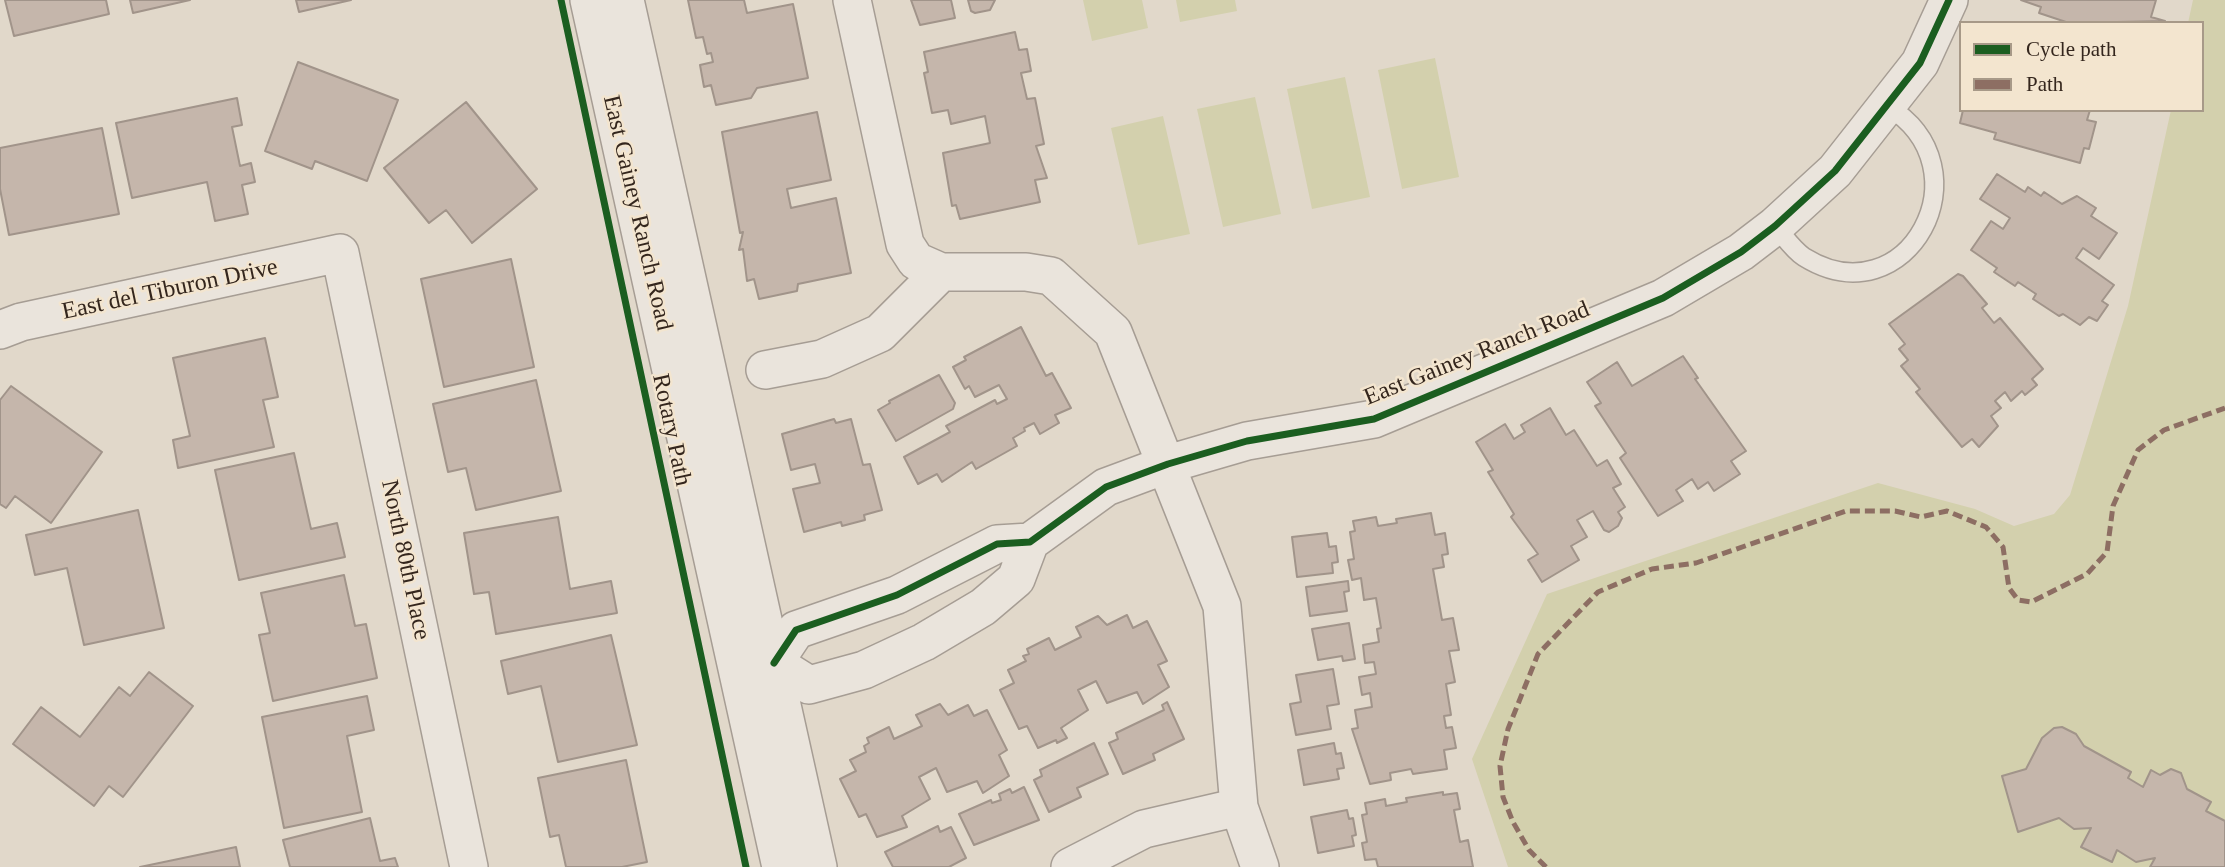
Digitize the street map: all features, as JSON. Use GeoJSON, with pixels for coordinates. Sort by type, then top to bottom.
{"type":"FeatureCollection","features":[{"type":"Feature","properties":{"kind":"street","name":"East Gainey Ranch Road"},"geometry":{"type":"LineString","coordinates":[[589,0],[757,667],[818,867]]}},
{"type":"Feature","properties":{"kind":"street","name":"East Gainey Ranch Road"},"geometry":{"type":"LineString","coordinates":[[625,0],[757,667],[781,867]]}},
{"type":"Feature","properties":{"kind":"street"},"geometry":{"type":"LineString","coordinates":[[852,0],[905,244],[916,261],[941,272],[1026,272],[1051,276],[1114,332],[1222,606],[1239,807],[1260,867]]}},
{"type":"Feature","properties":{"kind":"street","name":"East Gainey Ranch Road"},"geometry":{"type":"LineString","coordinates":[[1030,542],[1106,487],[1168,464],[1247,441],[1374,419],[1663,298],[1741,252],[1775,226],[1835,171],[1920,63],[1949,0]]}},
{"type":"Feature","properties":{"kind":"street","name":"East del Tiburon Drive"},"geometry":{"type":"LineString","coordinates":[[0,330],[21,322],[340,253]]}},
{"type":"Feature","properties":{"kind":"street","name":"North 80th Place"},"geometry":{"type":"LineString","coordinates":[[340,253],[469,867]]}},
{"type":"Feature","properties":{"kind":"street"},"geometry":{"type":"LineString","coordinates":[[765,370],[822,359],[880,333],[941,272]]}},
{"type":"Feature","properties":{"kind":"street"},"geometry":{"type":"LineString","coordinates":[[1030,542],[1016,579],[983,607],[924,642],[864,670],[809,685],[757,667],[796,630],[897,595],[998,544],[1030,542]]}},
{"type":"Feature","properties":{"kind":"street"},"geometry":{"type":"LineString","coordinates":[[1070,867],[1144,829],[1239,807]]}},
{"type":"Feature","properties":{"kind":"lane"},"geometry":{"type":"LineString","coordinates":[[1775,226],[1798,253],[1827,267],[1852,272],[1873,270],[1900,257],[1923,229],[1936,186],[1934,170],[1917,135],[1902,116],[1887,106]]}},
{"type":"Feature","properties":{"kind":"shaded area"},"geometry":{"type":"Polygon","coordinates":[[[1083,0],[1142,0],[1148,28],[1092,41],[1083,0]]]}},
{"type":"Feature","properties":{"kind":"shaded area"},"geometry":{"type":"Polygon","coordinates":[[[1176,0],[1235,0],[1237,11],[1180,22],[1176,0]]]}},
{"type":"Feature","properties":{"kind":"shaded area"},"geometry":{"type":"Polygon","coordinates":[[[2193,0],[2225,0],[2225,867],[1508,867],[1472,759],[1547,594],[1878,483],[1975,509],[2014,526],[2054,514],[2070,495],[2128,306],[2171,112],[2204,112],[2204,21],[2188,21],[2193,0]]]}},
{"type":"Feature","properties":{"kind":"shaded area"},"geometry":{"type":"Polygon","coordinates":[[[1435,58],[1459,177],[1402,189],[1378,70],[1435,58]]]}},
{"type":"Feature","properties":{"kind":"shaded area"},"geometry":{"type":"Polygon","coordinates":[[[1345,77],[1370,197],[1312,209],[1287,89],[1345,77]]]}},
{"type":"Feature","properties":{"kind":"shaded area"},"geometry":{"type":"Polygon","coordinates":[[[1255,97],[1281,214],[1223,227],[1197,109],[1255,97]]]}},
{"type":"Feature","properties":{"kind":"shaded area"},"geometry":{"type":"Polygon","coordinates":[[[1163,116],[1190,234],[1138,245],[1111,128],[1163,116]]]}},
{"type":"Feature","properties":{"kind":"building"},"geometry":{"type":"Polygon","coordinates":[[[5,0],[106,0],[109,14],[14,36],[5,0]]]}},
{"type":"Feature","properties":{"kind":"building"},"geometry":{"type":"Polygon","coordinates":[[[130,0],[190,0],[133,13],[130,0]]]}},
{"type":"Feature","properties":{"kind":"building"},"geometry":{"type":"Polygon","coordinates":[[[296,0],[351,0],[299,12],[296,0]]]}},
{"type":"Feature","properties":{"kind":"building"},"geometry":{"type":"Polygon","coordinates":[[[688,0],[744,0],[747,13],[793,4],[808,78],[757,88],[751,98],[716,105],[711,85],[704,87],[700,65],[713,62],[711,53],[707,54],[703,37],[696,38],[688,0]]]}},
{"type":"Feature","properties":{"kind":"building"},"geometry":{"type":"Polygon","coordinates":[[[911,0],[951,0],[955,18],[920,25],[911,0]]]}},
{"type":"Feature","properties":{"kind":"building"},"geometry":{"type":"Polygon","coordinates":[[[968,0],[995,0],[990,10],[975,13],[971,11],[968,0]]]}},
{"type":"Feature","properties":{"kind":"building"},"geometry":{"type":"Polygon","coordinates":[[[2021,0],[2156,0],[2151,17],[2165,21],[2063,21],[2039,13],[2041,7],[2021,0]]]}},
{"type":"Feature","properties":{"kind":"building"},"geometry":{"type":"Polygon","coordinates":[[[1015,32],[1019,50],[1027,49],[1031,71],[1021,73],[1027,99],[1035,98],[1044,144],[1036,146],[1047,178],[1035,180],[1040,202],[960,219],[956,205],[952,206],[943,153],[990,143],[985,116],[951,124],[948,110],[932,113],[924,73],[928,72],[924,52],[1015,32]]]}},
{"type":"Feature","properties":{"kind":"building"},"geometry":{"type":"Polygon","coordinates":[[[298,62],[398,100],[367,181],[315,161],[312,169],[265,151],[298,62]]]}},
{"type":"Feature","properties":{"kind":"building"},"geometry":{"type":"Polygon","coordinates":[[[237,98],[242,125],[232,127],[240,166],[251,163],[255,182],[242,185],[248,214],[215,221],[207,182],[132,198],[116,123],[237,98]]]}},
{"type":"Feature","properties":{"kind":"building"},"geometry":{"type":"Polygon","coordinates":[[[466,102],[537,189],[472,243],[446,210],[429,223],[384,168],[466,102]]]}},
{"type":"Feature","properties":{"kind":"building"},"geometry":{"type":"Polygon","coordinates":[[[817,112],[831,180],[787,189],[791,208],[836,198],[851,273],[798,284],[797,291],[759,299],[754,279],[747,281],[743,249],[739,250],[743,232],[740,233],[722,132],[817,112]]]}},
{"type":"Feature","properties":{"kind":"building"},"geometry":{"type":"Polygon","coordinates":[[[1963,112],[2089,112],[2087,120],[2096,122],[2089,149],[2084,148],[2080,163],[1994,139],[1996,133],[1960,123],[1963,112]]]}},
{"type":"Feature","properties":{"kind":"building"},"geometry":{"type":"Polygon","coordinates":[[[102,128],[119,214],[9,235],[0,189],[0,148],[102,128]]]}},
{"type":"Feature","properties":{"kind":"building"},"geometry":{"type":"Polygon","coordinates":[[[1997,174],[2025,192],[2028,187],[2041,196],[2044,192],[2062,204],[2077,196],[2096,208],[2091,216],[2117,233],[2099,259],[2083,248],[2076,258],[2114,285],[2102,301],[2108,305],[2097,321],[2089,317],[2080,325],[2063,314],[2059,316],[2033,299],[2036,294],[2018,282],[2015,286],[1994,272],[1997,268],[1971,250],[1991,221],[2003,229],[2010,218],[1980,199],[1997,174]]]}},
{"type":"Feature","properties":{"kind":"building"},"geometry":{"type":"Polygon","coordinates":[[[511,259],[534,367],[444,387],[421,279],[511,259]]]}},
{"type":"Feature","properties":{"kind":"building"},"geometry":{"type":"Polygon","coordinates":[[[1958,274],[1963,276],[1987,304],[1982,308],[1994,323],[2000,318],[2043,369],[2032,379],[2037,385],[2025,395],[2022,391],[2011,401],[2005,392],[1995,401],[2001,408],[1991,416],[1998,426],[1979,447],[1972,439],[1962,447],[1916,392],[1920,389],[1901,366],[1908,360],[1899,349],[1905,344],[1889,324],[1958,274]]]}},
{"type":"Feature","properties":{"kind":"building"},"geometry":{"type":"Polygon","coordinates":[[[1021,327],[1046,376],[1052,373],[1071,408],[1055,415],[1059,423],[1040,434],[1034,423],[1024,428],[1025,431],[1013,438],[1017,446],[976,469],[972,462],[942,482],[937,474],[918,484],[904,457],[950,432],[946,426],[995,400],[997,404],[1007,399],[999,385],[975,397],[969,386],[965,389],[953,367],[966,360],[964,357],[1021,327]]]}},
{"type":"Feature","properties":{"kind":"building"},"geometry":{"type":"Polygon","coordinates":[[[265,338],[278,397],[263,400],[274,447],[178,468],[173,440],[190,436],[173,358],[265,338]]]}},
{"type":"Feature","properties":{"kind":"building"},"geometry":{"type":"Polygon","coordinates":[[[1683,356],[1698,378],[1695,379],[1746,451],[1731,461],[1740,474],[1714,491],[1708,482],[1698,489],[1692,479],[1676,490],[1683,501],[1658,516],[1620,458],[1626,453],[1595,406],[1601,403],[1587,382],[1617,362],[1632,386],[1683,356]]]}},
{"type":"Feature","properties":{"kind":"building"},"geometry":{"type":"Polygon","coordinates":[[[939,375],[955,403],[953,409],[896,441],[878,410],[890,403],[889,401],[939,375]]]}},
{"type":"Feature","properties":{"kind":"building"},"geometry":{"type":"Polygon","coordinates":[[[536,380],[561,491],[476,510],[466,468],[448,472],[433,404],[536,380]]]}},
{"type":"Feature","properties":{"kind":"building"},"geometry":{"type":"Polygon","coordinates":[[[11,386],[102,452],[51,523],[15,496],[6,508],[0,504],[0,400],[11,386]]]}},
{"type":"Feature","properties":{"kind":"building"},"geometry":{"type":"Polygon","coordinates":[[[1550,408],[1566,435],[1574,430],[1597,466],[1607,460],[1621,484],[1613,488],[1625,507],[1618,512],[1622,518],[1618,526],[1609,532],[1604,530],[1593,511],[1577,520],[1587,537],[1571,546],[1579,560],[1542,582],[1528,560],[1538,554],[1511,517],[1514,514],[1488,472],[1493,470],[1476,442],[1505,424],[1514,439],[1525,432],[1521,425],[1550,408]]]}},
{"type":"Feature","properties":{"kind":"building"},"geometry":{"type":"Polygon","coordinates":[[[834,419],[836,423],[851,419],[863,465],[870,464],[882,510],[864,515],[865,520],[842,526],[841,522],[804,532],[793,489],[820,483],[815,464],[791,470],[782,434],[834,419]]]}},
{"type":"Feature","properties":{"kind":"building"},"geometry":{"type":"Polygon","coordinates":[[[294,453],[311,529],[337,523],[345,557],[239,580],[215,470],[294,453]]]}},
{"type":"Feature","properties":{"kind":"building"},"geometry":{"type":"Polygon","coordinates":[[[138,510],[164,628],[84,645],[67,568],[35,575],[26,535],[138,510]]]}},
{"type":"Feature","properties":{"kind":"building"},"geometry":{"type":"Polygon","coordinates":[[[1431,513],[1435,535],[1445,533],[1448,554],[1442,555],[1444,567],[1433,569],[1442,620],[1453,618],[1459,650],[1449,651],[1455,682],[1446,684],[1451,715],[1444,716],[1446,728],[1452,727],[1456,748],[1444,750],[1447,769],[1413,774],[1411,769],[1390,773],[1391,780],[1370,784],[1352,729],[1358,728],[1355,710],[1372,707],[1370,693],[1362,695],[1359,677],[1376,674],[1374,662],[1365,663],[1363,645],[1379,642],[1377,629],[1381,628],[1376,598],[1364,600],[1361,578],[1352,580],[1348,560],[1354,559],[1350,532],[1355,531],[1353,521],[1376,517],[1378,526],[1397,523],[1396,519],[1431,513]]]}},
{"type":"Feature","properties":{"kind":"building"},"geometry":{"type":"Polygon","coordinates":[[[558,517],[570,589],[611,581],[617,613],[496,634],[489,592],[474,594],[464,533],[558,517]]]}},
{"type":"Feature","properties":{"kind":"building"},"geometry":{"type":"Polygon","coordinates":[[[1327,533],[1329,547],[1336,546],[1338,562],[1332,563],[1333,573],[1297,577],[1292,537],[1327,533]]]}},
{"type":"Feature","properties":{"kind":"building"},"geometry":{"type":"Polygon","coordinates":[[[344,575],[355,626],[366,624],[377,678],[273,701],[259,635],[270,633],[261,593],[344,575]]]}},
{"type":"Feature","properties":{"kind":"building"},"geometry":{"type":"Polygon","coordinates":[[[1348,581],[1349,591],[1344,592],[1347,611],[1310,616],[1306,587],[1348,581]]]}},
{"type":"Feature","properties":{"kind":"building"},"geometry":{"type":"Polygon","coordinates":[[[1127,615],[1133,628],[1147,621],[1167,661],[1158,665],[1169,687],[1143,704],[1137,692],[1107,703],[1096,681],[1078,690],[1088,710],[1061,728],[1067,738],[1038,748],[1027,726],[1019,729],[1000,690],[1014,683],[1008,670],[1026,661],[1023,656],[1029,654],[1027,649],[1049,638],[1055,650],[1081,637],[1076,627],[1098,616],[1107,625],[1127,615]]]}},
{"type":"Feature","properties":{"kind":"building"},"geometry":{"type":"Polygon","coordinates":[[[1349,623],[1355,659],[1343,661],[1342,656],[1318,660],[1312,629],[1349,623]]]}},
{"type":"Feature","properties":{"kind":"building"},"geometry":{"type":"Polygon","coordinates":[[[611,635],[637,745],[558,762],[541,686],[508,694],[501,661],[611,635]]]}},
{"type":"Feature","properties":{"kind":"building"},"geometry":{"type":"Polygon","coordinates":[[[1333,669],[1339,704],[1327,706],[1331,729],[1296,735],[1290,704],[1301,702],[1296,675],[1333,669]]]}},
{"type":"Feature","properties":{"kind":"building"},"geometry":{"type":"Polygon","coordinates":[[[149,672],[193,706],[123,797],[109,786],[94,806],[13,744],[41,707],[80,737],[119,687],[130,696],[149,672]]]}},
{"type":"Feature","properties":{"kind":"building"},"geometry":{"type":"Polygon","coordinates":[[[367,696],[374,730],[347,736],[362,812],[284,828],[262,717],[367,696]]]}},
{"type":"Feature","properties":{"kind":"building"},"geometry":{"type":"Polygon","coordinates":[[[1167,702],[1184,739],[1153,754],[1155,760],[1123,774],[1109,743],[1118,739],[1116,733],[1164,710],[1162,705],[1167,702]]]}},
{"type":"Feature","properties":{"kind":"building"},"geometry":{"type":"Polygon","coordinates":[[[940,704],[948,715],[968,705],[974,716],[987,710],[1007,750],[999,755],[1009,776],[983,793],[977,781],[947,792],[936,768],[919,777],[930,799],[902,816],[907,827],[877,837],[866,814],[859,817],[840,779],[856,771],[850,760],[866,752],[864,746],[869,743],[867,738],[889,727],[894,739],[922,726],[916,715],[940,704]]]}},
{"type":"Feature","properties":{"kind":"building"},"geometry":{"type":"Polygon","coordinates":[[[2062,727],[2076,734],[2084,746],[2131,772],[2128,778],[2143,787],[2151,770],[2160,775],[2171,769],[2181,773],[2187,789],[2211,802],[2206,811],[2225,821],[2225,867],[2150,867],[2155,858],[2136,862],[2117,850],[2112,862],[2081,847],[2091,828],[2074,829],[2059,818],[2018,832],[2002,776],[2026,769],[2042,738],[2054,728],[2062,727]]]}},
{"type":"Feature","properties":{"kind":"building"},"geometry":{"type":"Polygon","coordinates":[[[1094,743],[1108,774],[1077,788],[1081,797],[1049,812],[1034,780],[1042,776],[1040,770],[1094,743]]]}},
{"type":"Feature","properties":{"kind":"building"},"geometry":{"type":"Polygon","coordinates":[[[1334,743],[1336,754],[1341,753],[1344,768],[1337,769],[1339,779],[1304,785],[1298,750],[1334,743]]]}},
{"type":"Feature","properties":{"kind":"building"},"geometry":{"type":"Polygon","coordinates":[[[626,760],[647,862],[622,867],[566,867],[559,835],[550,837],[538,778],[626,760]]]}},
{"type":"Feature","properties":{"kind":"building"},"geometry":{"type":"Polygon","coordinates":[[[1024,787],[1039,820],[974,845],[959,814],[991,800],[992,803],[1001,800],[999,794],[1010,789],[1012,793],[1024,787]]]}},
{"type":"Feature","properties":{"kind":"building"},"geometry":{"type":"Polygon","coordinates":[[[1443,792],[1443,795],[1457,793],[1460,809],[1454,810],[1460,842],[1468,840],[1473,867],[1378,867],[1376,859],[1365,860],[1362,843],[1367,842],[1362,815],[1367,814],[1365,803],[1385,799],[1386,806],[1407,802],[1406,798],[1443,792]]]}},
{"type":"Feature","properties":{"kind":"building"},"geometry":{"type":"Polygon","coordinates":[[[1347,810],[1349,819],[1353,818],[1356,835],[1352,836],[1354,846],[1318,853],[1311,817],[1347,810]]]}},
{"type":"Feature","properties":{"kind":"building"},"geometry":{"type":"Polygon","coordinates":[[[370,818],[380,861],[395,858],[398,867],[290,867],[283,840],[370,818]]]}},
{"type":"Feature","properties":{"kind":"building"},"geometry":{"type":"Polygon","coordinates":[[[938,826],[940,832],[951,827],[966,858],[949,867],[893,867],[885,852],[938,826]]]}},
{"type":"Feature","properties":{"kind":"building"},"geometry":{"type":"Polygon","coordinates":[[[236,847],[240,867],[140,867],[236,847]]]}},
{"type":"Feature","properties":{"kind":"marked path"},"geometry":{"type":"LineString","coordinates":[[1546,867],[1529,850],[1513,822],[1503,797],[1500,766],[1508,729],[1538,654],[1598,592],[1652,569],[1696,563],[1846,511],[1895,511],[1921,517],[1947,511],[1986,527],[2003,547],[2009,588],[2018,600],[2031,602],[2087,574],[2107,552],[2113,506],[2138,450],[2164,430],[2225,408]]}},
{"type":"Feature","properties":{"kind":"cycle path","name":"Rotary Path"},"geometry":{"type":"LineString","coordinates":[[561,0],[746,867]]}},
{"type":"Feature","properties":{"kind":"cycle path"},"geometry":{"type":"LineString","coordinates":[[774,663],[796,630],[897,595],[997,544],[1030,542],[1106,487],[1168,464],[1247,441],[1374,419],[1663,298],[1741,252],[1775,226],[1835,171],[1920,63],[1949,0]]}}]}
